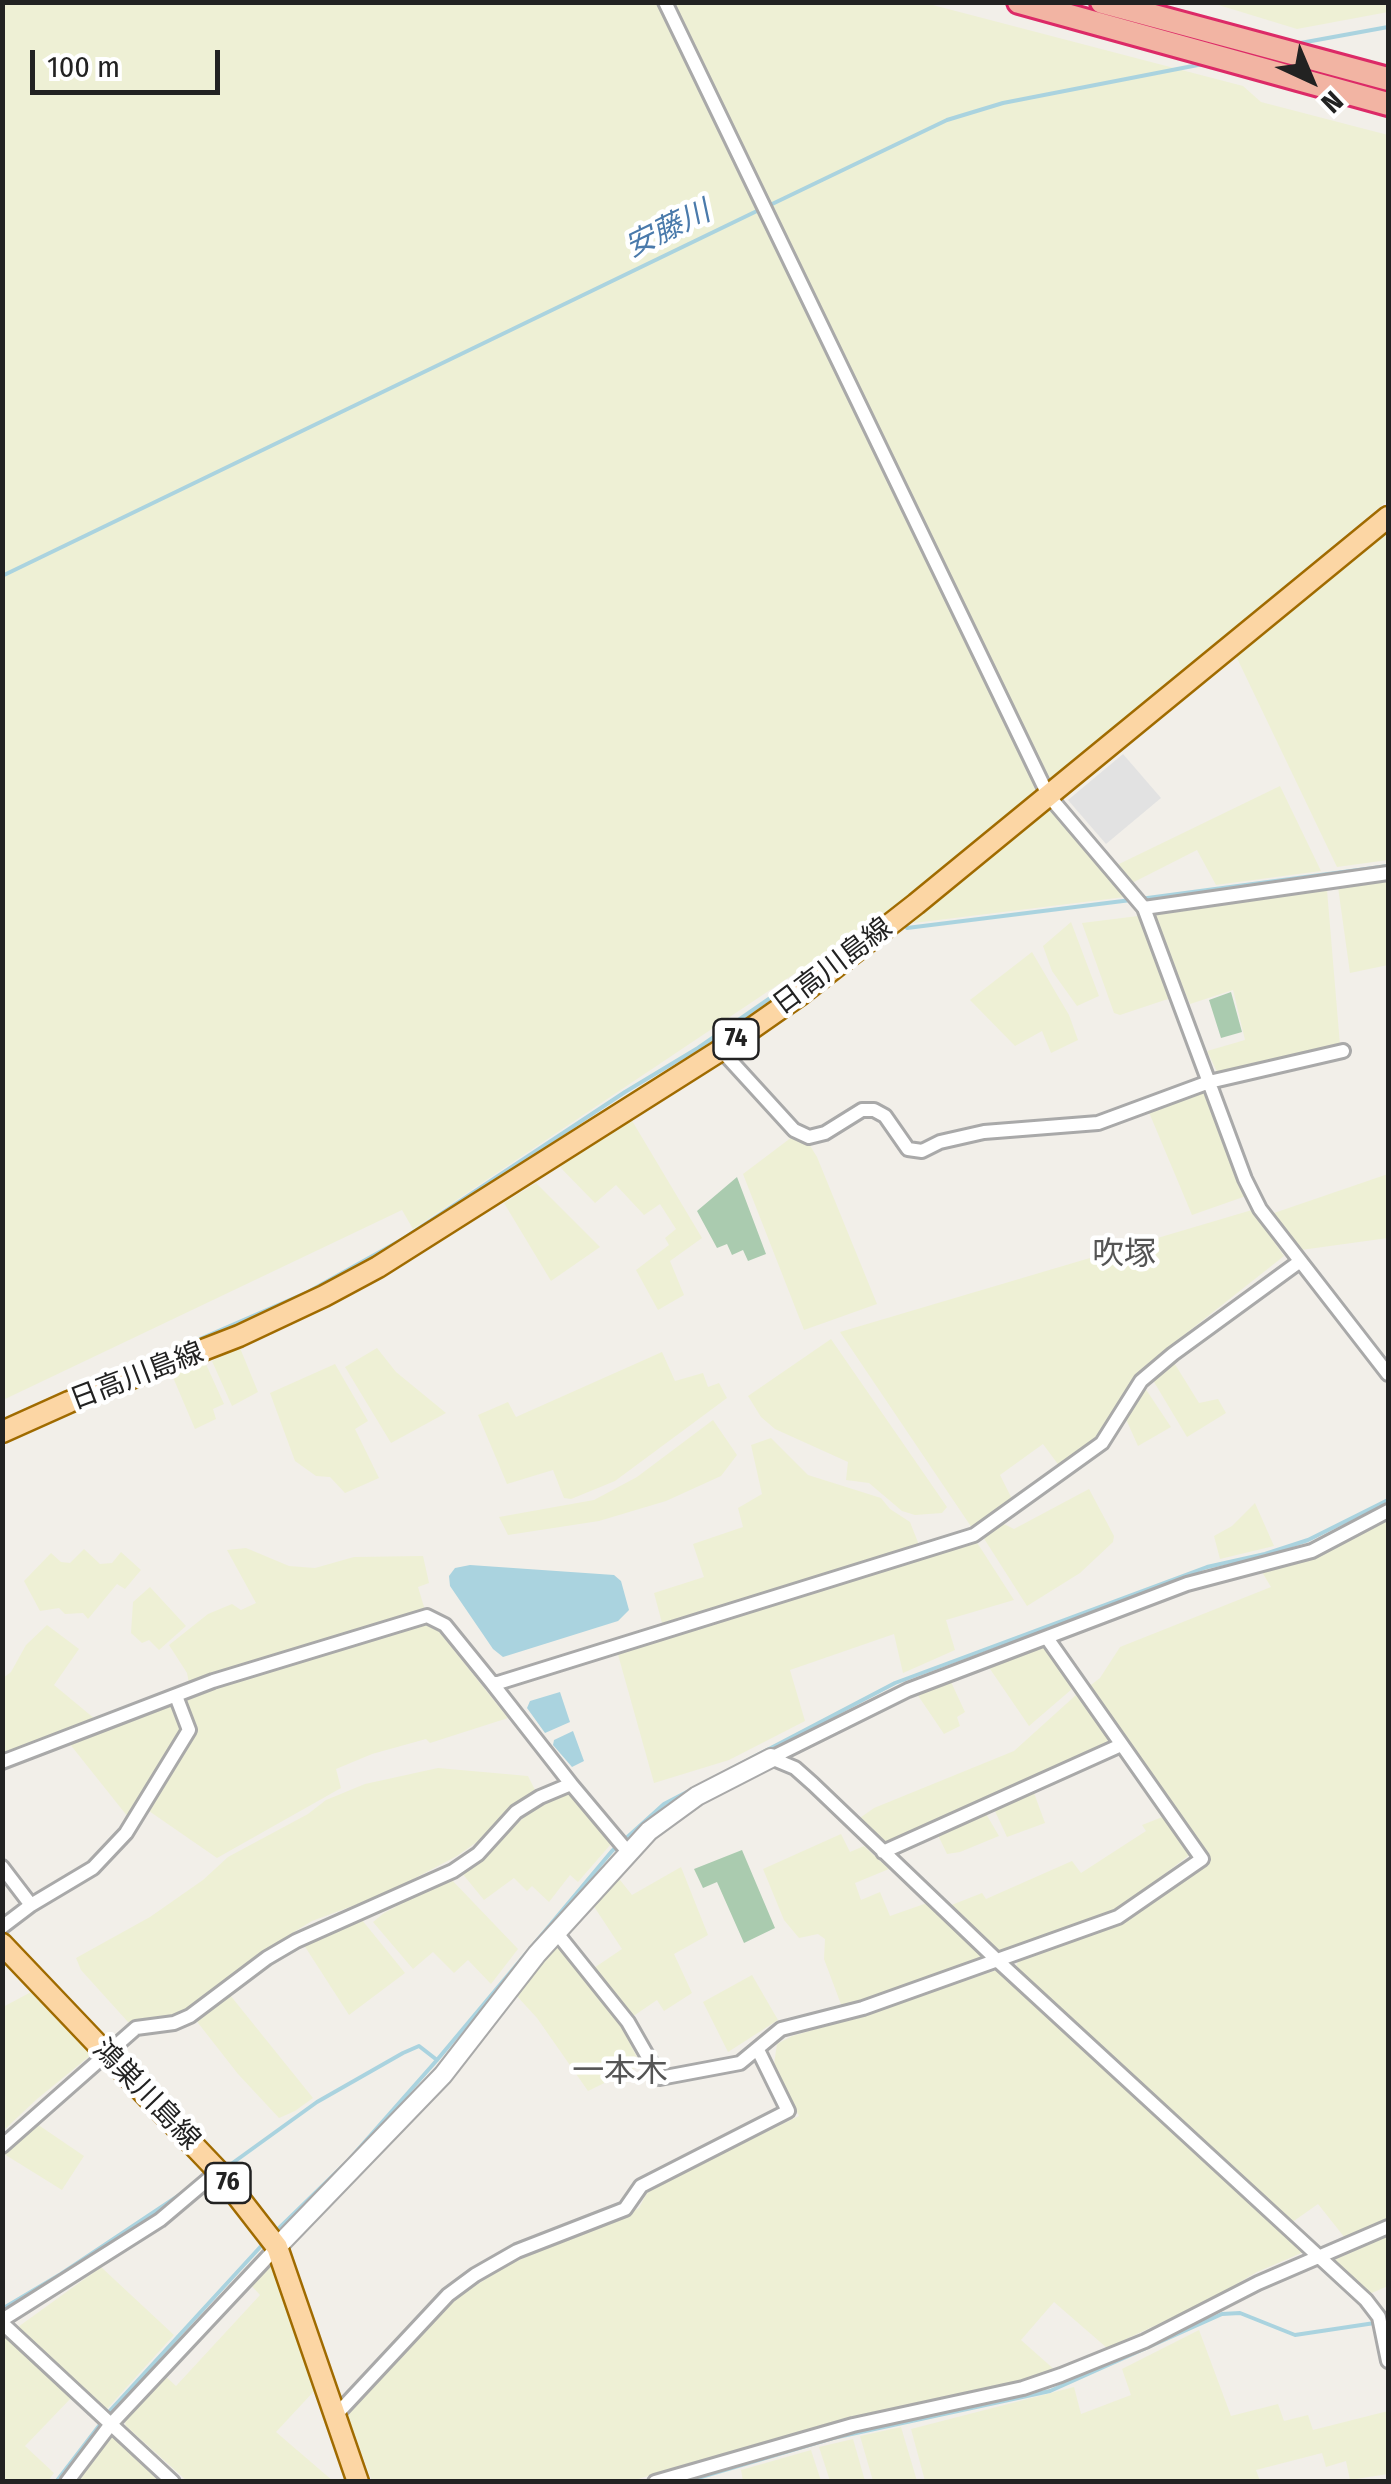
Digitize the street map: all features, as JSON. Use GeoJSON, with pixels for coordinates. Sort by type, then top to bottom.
{"type":"FeatureCollection","features":[{"type":"Feature","properties":{"kind":"highway"},"geometry":{"type":"LineString","coordinates":[[1019,2],[1388,104]]}},
{"type":"Feature","properties":{"kind":"highway"},"geometry":{"type":"LineString","coordinates":[[1102,2],[1388,79]]}},
{"type":"Feature","properties":{"kind":"main road","name":"日高川島線"},"geometry":{"type":"LineString","coordinates":[[2,1432],[239,1336],[324,1296],[378,1267],[722,1050],[801,994],[1388,517]]}},
{"type":"Feature","properties":{"kind":"main road","name":"鴻巣川島線"},"geometry":{"type":"LineString","coordinates":[[2,1944],[218,2170],[277,2247],[358,2482]]}},
{"type":"Feature","properties":{"kind":"street"},"geometry":{"type":"LineString","coordinates":[[665,2],[1048,796],[1144,908],[1260,1209],[1388,1374]]}},
{"type":"Feature","properties":{"kind":"street"},"geometry":{"type":"LineString","coordinates":[[1144,908],[1388,874]]}},
{"type":"Feature","properties":{"kind":"street"},"geometry":{"type":"LineString","coordinates":[[722,1050],[794,1130],[809,1137],[825,1133],[862,1110],[874,1110],[885,1116],[908,1149],[922,1151],[940,1142],[984,1132],[1098,1123],[1209,1082],[1343,1050]]}},
{"type":"Feature","properties":{"kind":"street"},"geometry":{"type":"LineString","coordinates":[[492,1682],[974,1534],[1102,1444],[1141,1381],[1298,1262]]}},
{"type":"Feature","properties":{"kind":"street"},"geometry":{"type":"LineString","coordinates":[[67,2482],[111,2424],[443,2075],[556,1932],[664,1818],[697,1796],[908,1690],[1187,1584],[1312,1550],[1388,1511]]}},
{"type":"Feature","properties":{"kind":"street"},"geometry":{"type":"LineString","coordinates":[[2,1762],[213,1682],[427,1616],[445,1626],[628,1852]]}},
{"type":"Feature","properties":{"kind":"street"},"geometry":{"type":"LineString","coordinates":[[556,1932],[628,2022],[660,2078],[740,2063],[781,2028],[863,2008],[1118,1918],[1202,1859],[1047,1638]]}},
{"type":"Feature","properties":{"kind":"street"},"geometry":{"type":"LineString","coordinates":[[2,1927],[93,1868],[126,1833],[189,1730],[176,1696]]}},
{"type":"Feature","properties":{"kind":"street"},"geometry":{"type":"LineString","coordinates":[[883,1852],[1120,1744]]}},
{"type":"Feature","properties":{"kind":"street"},"geometry":{"type":"LineString","coordinates":[[770,1758],[794,1768],[1376,2310],[1388,2361]]}},
{"type":"Feature","properties":{"kind":"street"},"geometry":{"type":"LineString","coordinates":[[2,2146],[136,2028],[174,2023],[190,2016],[267,1958],[321,1927],[362,1914],[453,1871],[478,1854],[516,1812],[571,1784]]}},
{"type":"Feature","properties":{"kind":"street"},"geometry":{"type":"LineString","coordinates":[[2,1868],[31,1905]]}},
{"type":"Feature","properties":{"kind":"street"},"geometry":{"type":"LineString","coordinates":[[336,2415],[448,2296],[475,2276],[518,2251],[625,2209],[641,2186],[788,2111],[758,2050]]}},
{"type":"Feature","properties":{"kind":"street"},"geometry":{"type":"LineString","coordinates":[[173,2482],[2,2322],[160,2220],[218,2170]]}},
{"type":"Feature","properties":{"kind":"street"},"geometry":{"type":"LineString","coordinates":[[655,2482],[853,2425],[1042,2382],[1146,2342],[1258,2283],[1388,2228]]}},
{"type":"Feature","properties":{"kind":"green space"},"geometry":{"type":"Polygon","coordinates":[[[3,3],[925,3],[1243,86],[1261,102],[1388,135],[1388,500],[903,901],[413,1229],[402,1210],[3,1400],[3,3]]]}},
{"type":"Feature","properties":{"kind":"green space"},"geometry":{"type":"Polygon","coordinates":[[[1212,3],[1388,3],[1388,12],[1297,29],[1212,3]]]}},
{"type":"Feature","properties":{"kind":"green space"},"geometry":{"type":"Polygon","coordinates":[[[1388,533],[1388,860],[1337,867],[1236,656],[1388,533]]]}},
{"type":"Feature","properties":{"kind":"green space"},"geometry":{"type":"Polygon","coordinates":[[[1280,786],[1321,871],[1216,885],[1197,850],[1132,883],[1117,865],[1280,786]]]}},
{"type":"Feature","properties":{"kind":"green space"},"geometry":{"type":"Polygon","coordinates":[[[1050,809],[1125,897],[914,923],[914,920],[1050,809]]]}},
{"type":"Feature","properties":{"kind":"green space"},"geometry":{"type":"Polygon","coordinates":[[[1388,879],[1388,965],[1350,973],[1338,887],[1388,879]]]}},
{"type":"Feature","properties":{"kind":"green space"},"geometry":{"type":"Polygon","coordinates":[[[1327,890],[1340,1045],[1218,1074],[1207,1051],[1245,1040],[1233,990],[1190,1004],[1154,920],[1158,913],[1327,890]]]}},
{"type":"Feature","properties":{"kind":"green space"},"geometry":{"type":"Polygon","coordinates":[[[1138,916],[1171,998],[1120,1015],[1114,1013],[1082,923],[1138,916]]]}},
{"type":"Feature","properties":{"kind":"green space"},"geometry":{"type":"Polygon","coordinates":[[[1071,922],[1099,996],[1077,1006],[1052,971],[1043,946],[1071,922]]]}},
{"type":"Feature","properties":{"kind":"green space"},"geometry":{"type":"Polygon","coordinates":[[[1032,952],[1069,1015],[1078,1040],[1051,1053],[1042,1031],[1015,1046],[970,1000],[1032,952]]]}},
{"type":"Feature","properties":{"kind":"green space"},"geometry":{"type":"Polygon","coordinates":[[[1231,992],[1242,1032],[1221,1038],[1209,1000],[1231,992]]]}},
{"type":"Feature","properties":{"kind":"green space"},"geometry":{"type":"Polygon","coordinates":[[[1205,1092],[1246,1196],[1192,1215],[1148,1110],[1205,1092]]]}},
{"type":"Feature","properties":{"kind":"green space"},"geometry":{"type":"Polygon","coordinates":[[[631,1119],[702,1238],[670,1261],[684,1295],[658,1310],[636,1270],[669,1245],[665,1238],[676,1229],[660,1204],[644,1215],[616,1185],[595,1203],[559,1166],[631,1119]]]}},
{"type":"Feature","properties":{"kind":"green space"},"geometry":{"type":"Polygon","coordinates":[[[792,1137],[809,1144],[817,1157],[877,1304],[804,1330],[743,1174],[792,1137]]]}},
{"type":"Feature","properties":{"kind":"green space"},"geometry":{"type":"Polygon","coordinates":[[[1388,1174],[1388,1238],[1301,1250],[1274,1213],[1388,1174]]]}},
{"type":"Feature","properties":{"kind":"green space"},"geometry":{"type":"Polygon","coordinates":[[[737,1177],[766,1254],[748,1261],[743,1250],[732,1255],[727,1244],[717,1248],[697,1211],[737,1177]]]}},
{"type":"Feature","properties":{"kind":"green space"},"geometry":{"type":"Polygon","coordinates":[[[536,1183],[600,1247],[551,1281],[504,1203],[536,1183]]]}},
{"type":"Feature","properties":{"kind":"green space"},"geometry":{"type":"Polygon","coordinates":[[[1252,1210],[1284,1256],[1141,1369],[1096,1442],[1060,1467],[1043,1444],[1000,1475],[1012,1499],[972,1528],[840,1332],[1252,1210]]]}},
{"type":"Feature","properties":{"kind":"green space"},"geometry":{"type":"Polygon","coordinates":[[[831,1339],[947,1507],[942,1513],[915,1515],[902,1511],[869,1483],[846,1480],[848,1462],[775,1429],[761,1417],[748,1396],[831,1339]]]}},
{"type":"Feature","properties":{"kind":"green space"},"geometry":{"type":"Polygon","coordinates":[[[240,1348],[258,1392],[232,1406],[212,1361],[240,1348]]]}},
{"type":"Feature","properties":{"kind":"green space"},"geometry":{"type":"Polygon","coordinates":[[[377,1348],[396,1372],[446,1413],[391,1443],[345,1367],[377,1348]]]}},
{"type":"Feature","properties":{"kind":"green space"},"geometry":{"type":"Polygon","coordinates":[[[662,1352],[675,1381],[703,1373],[708,1387],[719,1383],[727,1398],[615,1481],[571,1499],[564,1498],[553,1470],[507,1484],[478,1415],[508,1402],[516,1417],[662,1352]]]}},
{"type":"Feature","properties":{"kind":"green space"},"geometry":{"type":"Polygon","coordinates":[[[1173,1361],[1199,1403],[1218,1399],[1226,1413],[1187,1437],[1154,1382],[1153,1376],[1173,1361]]]}},
{"type":"Feature","properties":{"kind":"green space"},"geometry":{"type":"Polygon","coordinates":[[[205,1362],[224,1404],[213,1409],[216,1419],[195,1429],[172,1375],[205,1362]]]}},
{"type":"Feature","properties":{"kind":"green space"},"geometry":{"type":"Polygon","coordinates":[[[335,1364],[368,1421],[355,1429],[379,1478],[345,1493],[330,1477],[316,1476],[295,1461],[270,1393],[335,1364]]]}},
{"type":"Feature","properties":{"kind":"green space"},"geometry":{"type":"Polygon","coordinates":[[[1145,1388],[1171,1427],[1138,1446],[1125,1417],[1140,1389],[1145,1388]]]}},
{"type":"Feature","properties":{"kind":"green space"},"geometry":{"type":"Polygon","coordinates":[[[713,1420],[737,1455],[721,1476],[666,1501],[599,1521],[508,1535],[499,1517],[594,1500],[637,1477],[713,1420]]]}},
{"type":"Feature","properties":{"kind":"green space"},"geometry":{"type":"Polygon","coordinates":[[[771,1438],[808,1475],[881,1498],[910,1522],[919,1545],[662,1623],[654,1593],[704,1577],[693,1544],[743,1527],[738,1508],[762,1494],[751,1445],[771,1438]]]}},
{"type":"Feature","properties":{"kind":"green space"},"geometry":{"type":"Polygon","coordinates":[[[1089,1489],[1114,1536],[1113,1542],[1080,1573],[1027,1606],[983,1537],[1002,1523],[1014,1529],[1089,1489]]]}},
{"type":"Feature","properties":{"kind":"green space"},"geometry":{"type":"Polygon","coordinates":[[[1255,1503],[1274,1546],[1220,1559],[1214,1536],[1232,1526],[1255,1503]]]}},
{"type":"Feature","properties":{"kind":"green space"},"geometry":{"type":"Polygon","coordinates":[[[1388,1519],[1388,2218],[1345,2238],[1318,2204],[1291,2223],[1016,1968],[1018,1960],[1123,1923],[1211,1859],[1087,1688],[1100,1678],[1120,1647],[1271,1587],[1262,1572],[1322,1553],[1388,1519]]]}},
{"type":"Feature","properties":{"kind":"green space"},"geometry":{"type":"Polygon","coordinates":[[[976,1541],[1014,1600],[946,1620],[955,1650],[903,1673],[894,1634],[790,1670],[805,1721],[729,1760],[654,1783],[617,1651],[976,1541]]]}},
{"type":"Feature","properties":{"kind":"green space"},"geometry":{"type":"Polygon","coordinates":[[[246,1548],[289,1566],[315,1568],[354,1557],[423,1556],[429,1583],[418,1587],[425,1610],[189,1683],[169,1645],[208,1614],[232,1604],[241,1610],[256,1603],[227,1550],[246,1548]]]}},
{"type":"Feature","properties":{"kind":"green space"},"geometry":{"type":"Polygon","coordinates":[[[84,1549],[100,1564],[112,1563],[121,1552],[141,1570],[125,1589],[117,1584],[88,1619],[83,1613],[65,1614],[59,1608],[40,1611],[24,1581],[51,1553],[61,1562],[70,1563],[84,1549]]]}},
{"type":"Feature","properties":{"kind":"green space"},"geometry":{"type":"Polygon","coordinates":[[[150,1587],[186,1626],[159,1650],[149,1640],[142,1643],[131,1633],[133,1602],[150,1587]]]}},
{"type":"Feature","properties":{"kind":"green space"},"geometry":{"type":"Polygon","coordinates":[[[47,1625],[79,1649],[54,1685],[95,1719],[3,1755],[3,1678],[11,1672],[26,1645],[47,1625]]]}},
{"type":"Feature","properties":{"kind":"green space"},"geometry":{"type":"Polygon","coordinates":[[[425,1625],[437,1629],[508,1718],[430,1743],[426,1739],[372,1754],[336,1769],[341,1788],[217,1858],[149,1811],[148,1806],[193,1729],[186,1695],[425,1625]]]}},
{"type":"Feature","properties":{"kind":"green space"},"geometry":{"type":"Polygon","coordinates":[[[1038,1647],[1045,1648],[1072,1689],[1029,1726],[988,1666],[1038,1647]]]}},
{"type":"Feature","properties":{"kind":"green space"},"geometry":{"type":"Polygon","coordinates":[[[951,1682],[965,1712],[957,1717],[960,1726],[944,1734],[917,1694],[951,1682]]]}},
{"type":"Feature","properties":{"kind":"green space"},"geometry":{"type":"Polygon","coordinates":[[[1076,1695],[1108,1739],[1106,1747],[884,1843],[857,1820],[874,1808],[1014,1751],[1076,1695]]]}},
{"type":"Feature","properties":{"kind":"green space"},"geometry":{"type":"Polygon","coordinates":[[[173,1703],[181,1726],[179,1735],[128,1817],[69,1743],[173,1703]]]}},
{"type":"Feature","properties":{"kind":"green space"},"geometry":{"type":"Polygon","coordinates":[[[438,1768],[528,1776],[535,1790],[457,1856],[385,1894],[312,1921],[258,1954],[182,2013],[128,2022],[81,1970],[76,1958],[150,1917],[228,1857],[308,1814],[326,1800],[365,1784],[438,1768]]]}},
{"type":"Feature","properties":{"kind":"green space"},"geometry":{"type":"Polygon","coordinates":[[[565,1793],[572,1795],[611,1844],[578,1882],[570,1875],[549,1902],[532,1886],[527,1891],[514,1878],[484,1900],[461,1872],[483,1858],[531,1810],[565,1793]]]}},
{"type":"Feature","properties":{"kind":"green space"},"geometry":{"type":"Polygon","coordinates":[[[1034,1793],[1045,1823],[1007,1837],[994,1809],[1034,1793]]]}},
{"type":"Feature","properties":{"kind":"green space"},"geometry":{"type":"Polygon","coordinates":[[[985,1812],[999,1836],[947,1854],[937,1833],[985,1812]]]}},
{"type":"Feature","properties":{"kind":"green space"},"geometry":{"type":"Polygon","coordinates":[[[1165,1816],[1192,1853],[1112,1914],[1000,1954],[949,1906],[982,1893],[986,1899],[1072,1861],[1081,1873],[1146,1831],[1142,1825],[1165,1816]]]}},
{"type":"Feature","properties":{"kind":"green space"},"geometry":{"type":"Polygon","coordinates":[[[841,1834],[850,1852],[864,1846],[889,1869],[855,1883],[861,1900],[880,1892],[890,1916],[927,1903],[984,1956],[983,1960],[842,2007],[824,1959],[825,1939],[818,1934],[799,1938],[784,1920],[763,1869],[841,1834]]]}},
{"type":"Feature","properties":{"kind":"green space"},"geometry":{"type":"Polygon","coordinates":[[[742,1850],[775,1928],[744,1943],[717,1882],[703,1888],[694,1869],[742,1850]]]}},
{"type":"Feature","properties":{"kind":"green space"},"geometry":{"type":"Polygon","coordinates":[[[681,1867],[708,1935],[674,1954],[692,1993],[664,2011],[657,2000],[632,2017],[594,1968],[622,1949],[591,1902],[616,1875],[632,1895],[681,1867]]]}},
{"type":"Feature","properties":{"kind":"green space"},"geometry":{"type":"Polygon","coordinates":[[[450,1878],[518,1949],[491,1984],[468,1960],[454,1973],[433,1952],[413,1969],[373,1922],[450,1878]]]}},
{"type":"Feature","properties":{"kind":"green space"},"geometry":{"type":"Polygon","coordinates":[[[362,1920],[405,1973],[349,2015],[302,1942],[362,1920]]]}},
{"type":"Feature","properties":{"kind":"green space"},"geometry":{"type":"Polygon","coordinates":[[[561,1947],[619,2022],[641,2065],[588,2091],[537,2018],[515,1994],[553,1949],[561,1947]]]}},
{"type":"Feature","properties":{"kind":"green space"},"geometry":{"type":"Polygon","coordinates":[[[997,1970],[1304,2252],[1107,2348],[1054,2302],[1021,2340],[1056,2371],[847,2419],[631,2481],[372,2481],[347,2414],[438,2314],[462,2294],[510,2264],[639,2208],[648,2191],[799,2116],[774,2064],[777,2044],[997,1970]]]}},
{"type":"Feature","properties":{"kind":"green space"},"geometry":{"type":"Polygon","coordinates":[[[752,1975],[778,2020],[728,2052],[703,2002],[752,1975]]]}},
{"type":"Feature","properties":{"kind":"green space"},"geometry":{"type":"Polygon","coordinates":[[[33,1991],[91,2055],[3,2131],[3,2007],[33,1991]]]}},
{"type":"Feature","properties":{"kind":"green space"},"geometry":{"type":"Polygon","coordinates":[[[230,1995],[313,2098],[295,2111],[279,2118],[195,2019],[230,1995]]]}},
{"type":"Feature","properties":{"kind":"green space"},"geometry":{"type":"Polygon","coordinates":[[[37,2124],[84,2156],[62,2190],[4,2154],[37,2124]]]}},
{"type":"Feature","properties":{"kind":"green space"},"geometry":{"type":"Polygon","coordinates":[[[1388,2236],[1388,2286],[1367,2295],[1336,2264],[1336,2259],[1388,2236]]]}},
{"type":"Feature","properties":{"kind":"green space"},"geometry":{"type":"Polygon","coordinates":[[[273,2258],[316,2389],[276,2432],[333,2481],[187,2481],[126,2426],[124,2419],[163,2374],[176,2386],[260,2295],[248,2282],[273,2258]]]}},
{"type":"Feature","properties":{"kind":"green space"},"geometry":{"type":"Polygon","coordinates":[[[101,2267],[174,2335],[106,2410],[18,2327],[101,2267]]]}},
{"type":"Feature","properties":{"kind":"green space"},"geometry":{"type":"Polygon","coordinates":[[[1199,2330],[1231,2416],[1278,2404],[1284,2421],[1308,2415],[1313,2430],[1388,2411],[1388,2474],[1350,2480],[1346,2461],[1326,2467],[1322,2453],[1256,2470],[1260,2481],[925,2481],[911,2429],[1074,2387],[1081,2414],[1131,2395],[1122,2369],[1199,2330]]]}},
{"type":"Feature","properties":{"kind":"green space"},"geometry":{"type":"Polygon","coordinates":[[[2,2333],[72,2397],[25,2446],[54,2473],[48,2481],[3,2481],[2,2333]]]}},
{"type":"Feature","properties":{"kind":"green space"},"geometry":{"type":"Polygon","coordinates":[[[901,2427],[917,2481],[873,2481],[860,2436],[901,2427]]]}},
{"type":"Feature","properties":{"kind":"green space"},"geometry":{"type":"Polygon","coordinates":[[[111,2435],[115,2435],[164,2482],[77,2482],[111,2435]]]}},
{"type":"Feature","properties":{"kind":"green space"},"geometry":{"type":"Polygon","coordinates":[[[853,2439],[865,2481],[830,2481],[819,2447],[853,2439]]]}},
{"type":"Feature","properties":{"kind":"green space"},"geometry":{"type":"Polygon","coordinates":[[[811,2450],[821,2481],[743,2481],[741,2470],[811,2450]]]}},
{"type":"Feature","properties":{"kind":"shaded area"},"geometry":{"type":"Polygon","coordinates":[[[1123,754],[1161,798],[1106,844],[1068,800],[1123,754]]]}},
{"type":"Feature","properties":{"kind":"water"},"geometry":{"type":"Polygon","coordinates":[[[470,1565],[614,1575],[621,1581],[629,1610],[618,1621],[503,1657],[493,1649],[450,1586],[449,1576],[455,1568],[470,1565]]]}},
{"type":"Feature","properties":{"kind":"water"},"geometry":{"type":"Polygon","coordinates":[[[560,1692],[570,1722],[545,1733],[527,1708],[530,1701],[560,1692]]]}},
{"type":"Feature","properties":{"kind":"water"},"geometry":{"type":"Polygon","coordinates":[[[573,1731],[584,1761],[572,1767],[553,1745],[554,1740],[573,1731]]]}},
{"type":"Feature","properties":{"kind":"waterway","name":"安藤川"},"geometry":{"type":"LineString","coordinates":[[1295,44],[1388,27]]}},
{"type":"Feature","properties":{"kind":"waterway","name":"安藤川"},"geometry":{"type":"LineString","coordinates":[[768,206],[947,120],[1003,103],[1203,64]]}},
{"type":"Feature","properties":{"kind":"waterway","name":"安藤川"},"geometry":{"type":"LineString","coordinates":[[2,576],[759,210]]}},
{"type":"Feature","properties":{"kind":"waterway"},"geometry":{"type":"LineString","coordinates":[[1140,899],[1388,866]]}},
{"type":"Feature","properties":{"kind":"waterway"},"geometry":{"type":"LineString","coordinates":[[907,928],[1131,900]]}},
{"type":"Feature","properties":{"kind":"waterway"},"geometry":{"type":"LineString","coordinates":[[177,1349],[308,1292],[403,1239],[698,1048],[844,947]]}},
{"type":"Feature","properties":{"kind":"waterway"},"geometry":{"type":"LineString","coordinates":[[124,1370],[136,1365]]}},
{"type":"Feature","properties":{"kind":"waterway"},"geometry":{"type":"LineString","coordinates":[[7,1419],[108,1375]]}},
{"type":"Feature","properties":{"kind":"waterway"},"geometry":{"type":"LineString","coordinates":[[273,2234],[347,2162],[612,1851],[664,1804],[895,1683],[1207,1567],[1308,1540],[1388,1500]]}},
{"type":"Feature","properties":{"kind":"waterway"},"geometry":{"type":"LineString","coordinates":[[227,2167],[317,2102],[403,2053],[419,2046],[437,2060]]}},
{"type":"Feature","properties":{"kind":"waterway"},"geometry":{"type":"LineString","coordinates":[[2,2309],[184,2192]]}},
{"type":"Feature","properties":{"kind":"waterway"},"geometry":{"type":"LineString","coordinates":[[107,2414],[263,2244]]}},
{"type":"Feature","properties":{"kind":"waterway"},"geometry":{"type":"LineString","coordinates":[[684,2482],[833,2438],[1050,2391],[1222,2314],[1240,2313],[1295,2335],[1388,2321]]}},
{"type":"Feature","properties":{"kind":"waterway"},"geometry":{"type":"LineString","coordinates":[[56,2482],[102,2422]]}},
{"type":"Feature","properties":{"kind":"district","name":"吹塚"},"geometry":{"type":"Point","coordinates":[1124,1255]}},
{"type":"Feature","properties":{"kind":"district","name":"一本木"},"geometry":{"type":"Point","coordinates":[620,2072]}}]}
